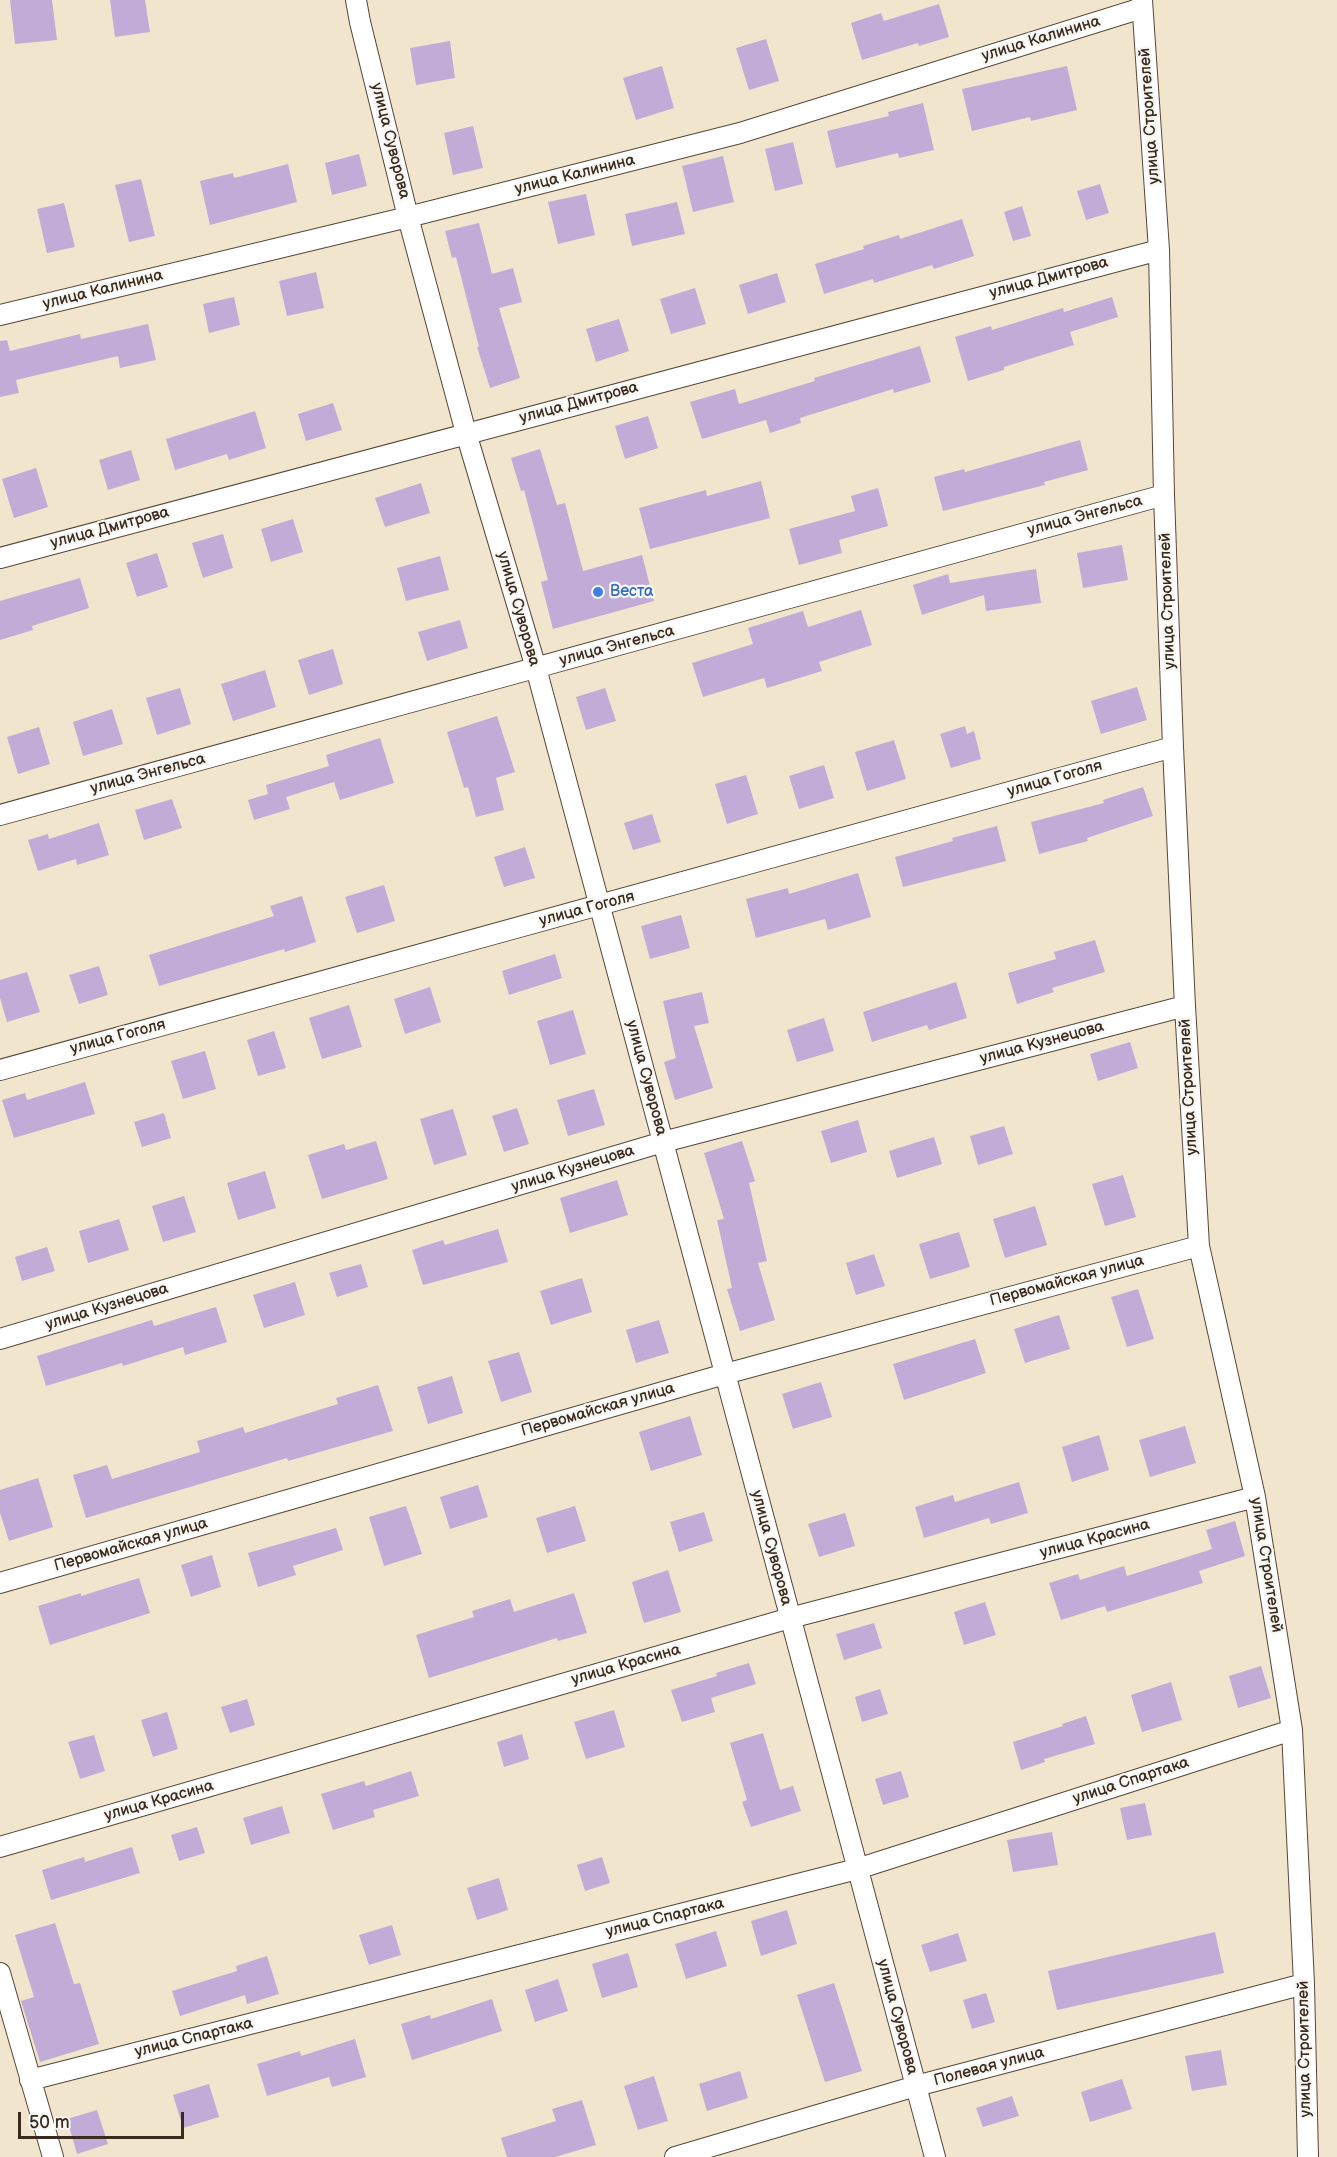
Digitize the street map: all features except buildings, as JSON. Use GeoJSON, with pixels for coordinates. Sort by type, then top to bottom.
{"type":"FeatureCollection","features":[{"type":"Feature","properties":{"kind":"street","name":"улица Суворова"},"geometry":{"type":"LineString","coordinates":[[356,0],[408,217],[466,432],[536,668],[935,2157]]}},
{"type":"Feature","properties":{"kind":"street","name":"улица Калинина"},"geometry":{"type":"LineString","coordinates":[[0,315],[408,217],[740,133],[1142,4]]}},
{"type":"Feature","properties":{"kind":"street","name":"улица Строителей"},"geometry":{"type":"LineString","coordinates":[[1142,4],[1159,249],[1164,495],[1173,747],[1199,1246],[1255,1497],[1292,1730],[1304,1984],[1308,2157]]}},
{"type":"Feature","properties":{"kind":"street","name":"улица Дмитрова"},"geometry":{"type":"LineString","coordinates":[[0,558],[1159,249]]}},
{"type":"Feature","properties":{"kind":"street","name":"улица Энгельса"},"geometry":{"type":"LineString","coordinates":[[0,814],[1164,495]]}},
{"type":"Feature","properties":{"kind":"street","name":"улица Гоголя"},"geometry":{"type":"LineString","coordinates":[[0,1070],[1173,747]]}},
{"type":"Feature","properties":{"kind":"street","name":"улица Кузнецова"},"geometry":{"type":"LineString","coordinates":[[0,1339],[663,1142],[1185,1006]]}},
{"type":"Feature","properties":{"kind":"street","name":"Первомайская улица"},"geometry":{"type":"LineString","coordinates":[[0,1583],[724,1374],[1199,1246]]}},
{"type":"Feature","properties":{"kind":"street","name":"улица Красина"},"geometry":{"type":"LineString","coordinates":[[0,1847],[790,1618],[1255,1497]]}},
{"type":"Feature","properties":{"kind":"street","name":"улица Спартака"},"geometry":{"type":"LineString","coordinates":[[30,2080],[857,1869],[1292,1730]]}},
{"type":"Feature","properties":{"kind":"street"},"geometry":{"type":"LineString","coordinates":[[0,1973],[6,2020],[30,2080],[52,2157]]}},
{"type":"Feature","properties":{"kind":"street","name":"Полевая улица"},"geometry":{"type":"LineString","coordinates":[[675,2157],[916,2086],[1304,1984]]}},
{"type":"Feature","properties":{"kind":"place","name":"Веста"},"geometry":{"type":"Point","coordinates":[598,592]}}]}
